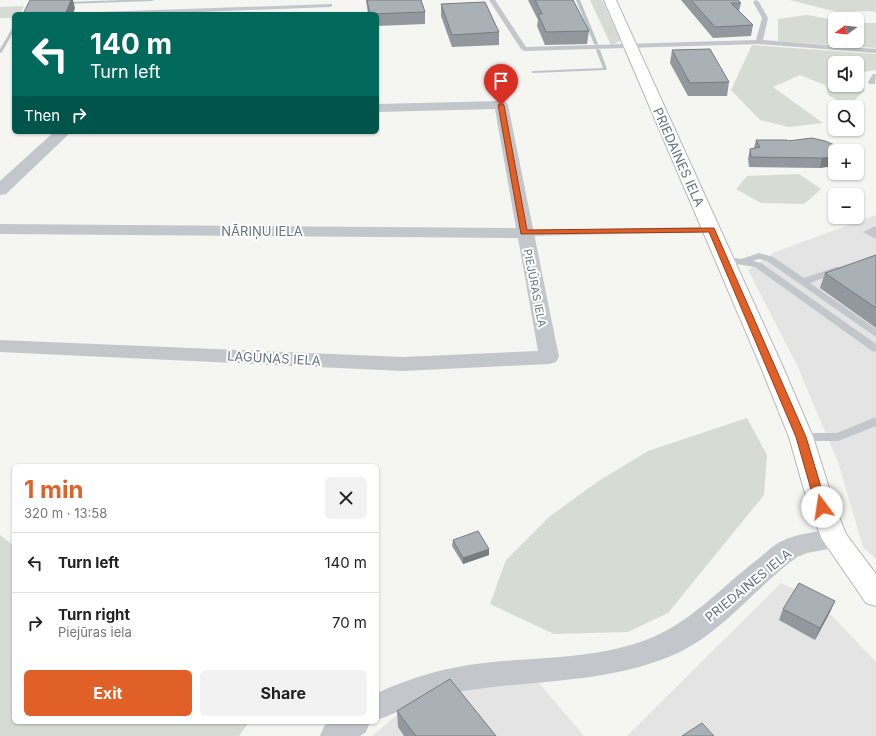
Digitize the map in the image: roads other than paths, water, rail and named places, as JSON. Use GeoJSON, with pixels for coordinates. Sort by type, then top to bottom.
{"type":"FeatureCollection","features":[{"type":"Feature","properties":{"kind":"street","name":"PRIEDAINES IELA"},"geometry":{"type":"LineString","coordinates":[[379,706],[409,691],[456,679],[592,666],[639,656],[671,643],[701,623],[761,571],[791,548],[819,541],[835,539],[822,507],[801,437],[734,260],[712,230],[610,0]]}},
{"type":"Feature","properties":{"kind":"street","name":"PIEJŪRAS IELA"},"geometry":{"type":"LineString","coordinates":[[379,108],[501,105],[548,357]]}},
{"type":"Feature","properties":{"kind":"street"},"geometry":{"type":"LineString","coordinates":[[0,190],[61,134]]}},
{"type":"Feature","properties":{"kind":"street","name":"NĀRIŅU IELA"},"geometry":{"type":"LineString","coordinates":[[0,229],[524,232]]}},
{"type":"Feature","properties":{"kind":"street","name":"LAGŪNAS IELA"},"geometry":{"type":"LineString","coordinates":[[0,346],[403,364],[548,357]]}},
{"type":"Feature","properties":{"kind":"street"},"geometry":{"type":"LineString","coordinates":[[835,539],[876,595]]}},
{"type":"Feature","properties":{"kind":"street"},"geometry":{"type":"LineString","coordinates":[[335,736],[352,724]]}},
{"type":"Feature","properties":{"kind":"lane"},"geometry":{"type":"LineString","coordinates":[[492,0],[524,49],[759,42],[876,51]]}},
{"type":"Feature","properties":{"kind":"lane"},"geometry":{"type":"LineString","coordinates":[[138,12],[330,2],[331,12]]}},
{"type":"Feature","properties":{"kind":"lane"},"geometry":{"type":"LineString","coordinates":[[756,2],[765,18],[759,42]]}},
{"type":"Feature","properties":{"kind":"lane"},"geometry":{"type":"LineString","coordinates":[[876,229],[868,232],[876,236]]}},
{"type":"Feature","properties":{"kind":"lane"},"geometry":{"type":"LineString","coordinates":[[524,232],[712,230]]}},
{"type":"Feature","properties":{"kind":"lane"},"geometry":{"type":"LineString","coordinates":[[734,260],[759,256],[770,259],[876,334]]}},
{"type":"Feature","properties":{"kind":"lane"},"geometry":{"type":"LineString","coordinates":[[734,260],[758,265],[876,349]]}},
{"type":"Feature","properties":{"kind":"lane"},"geometry":{"type":"LineString","coordinates":[[802,282],[849,266]]}},
{"type":"Feature","properties":{"kind":"lane"},"geometry":{"type":"LineString","coordinates":[[801,437],[838,437],[876,421]]}},
{"type":"Feature","properties":{"kind":"waterway"},"geometry":{"type":"LineString","coordinates":[[66,3],[152,0]]}},
{"type":"Feature","properties":{"kind":"waterway"},"geometry":{"type":"LineString","coordinates":[[578,0],[596,44]]}},
{"type":"Feature","properties":{"kind":"waterway"},"geometry":{"type":"LineString","coordinates":[[0,52],[12,31]]}},
{"type":"Feature","properties":{"kind":"waterway"},"geometry":{"type":"LineString","coordinates":[[533,72],[605,69],[598,50]]}}]}
